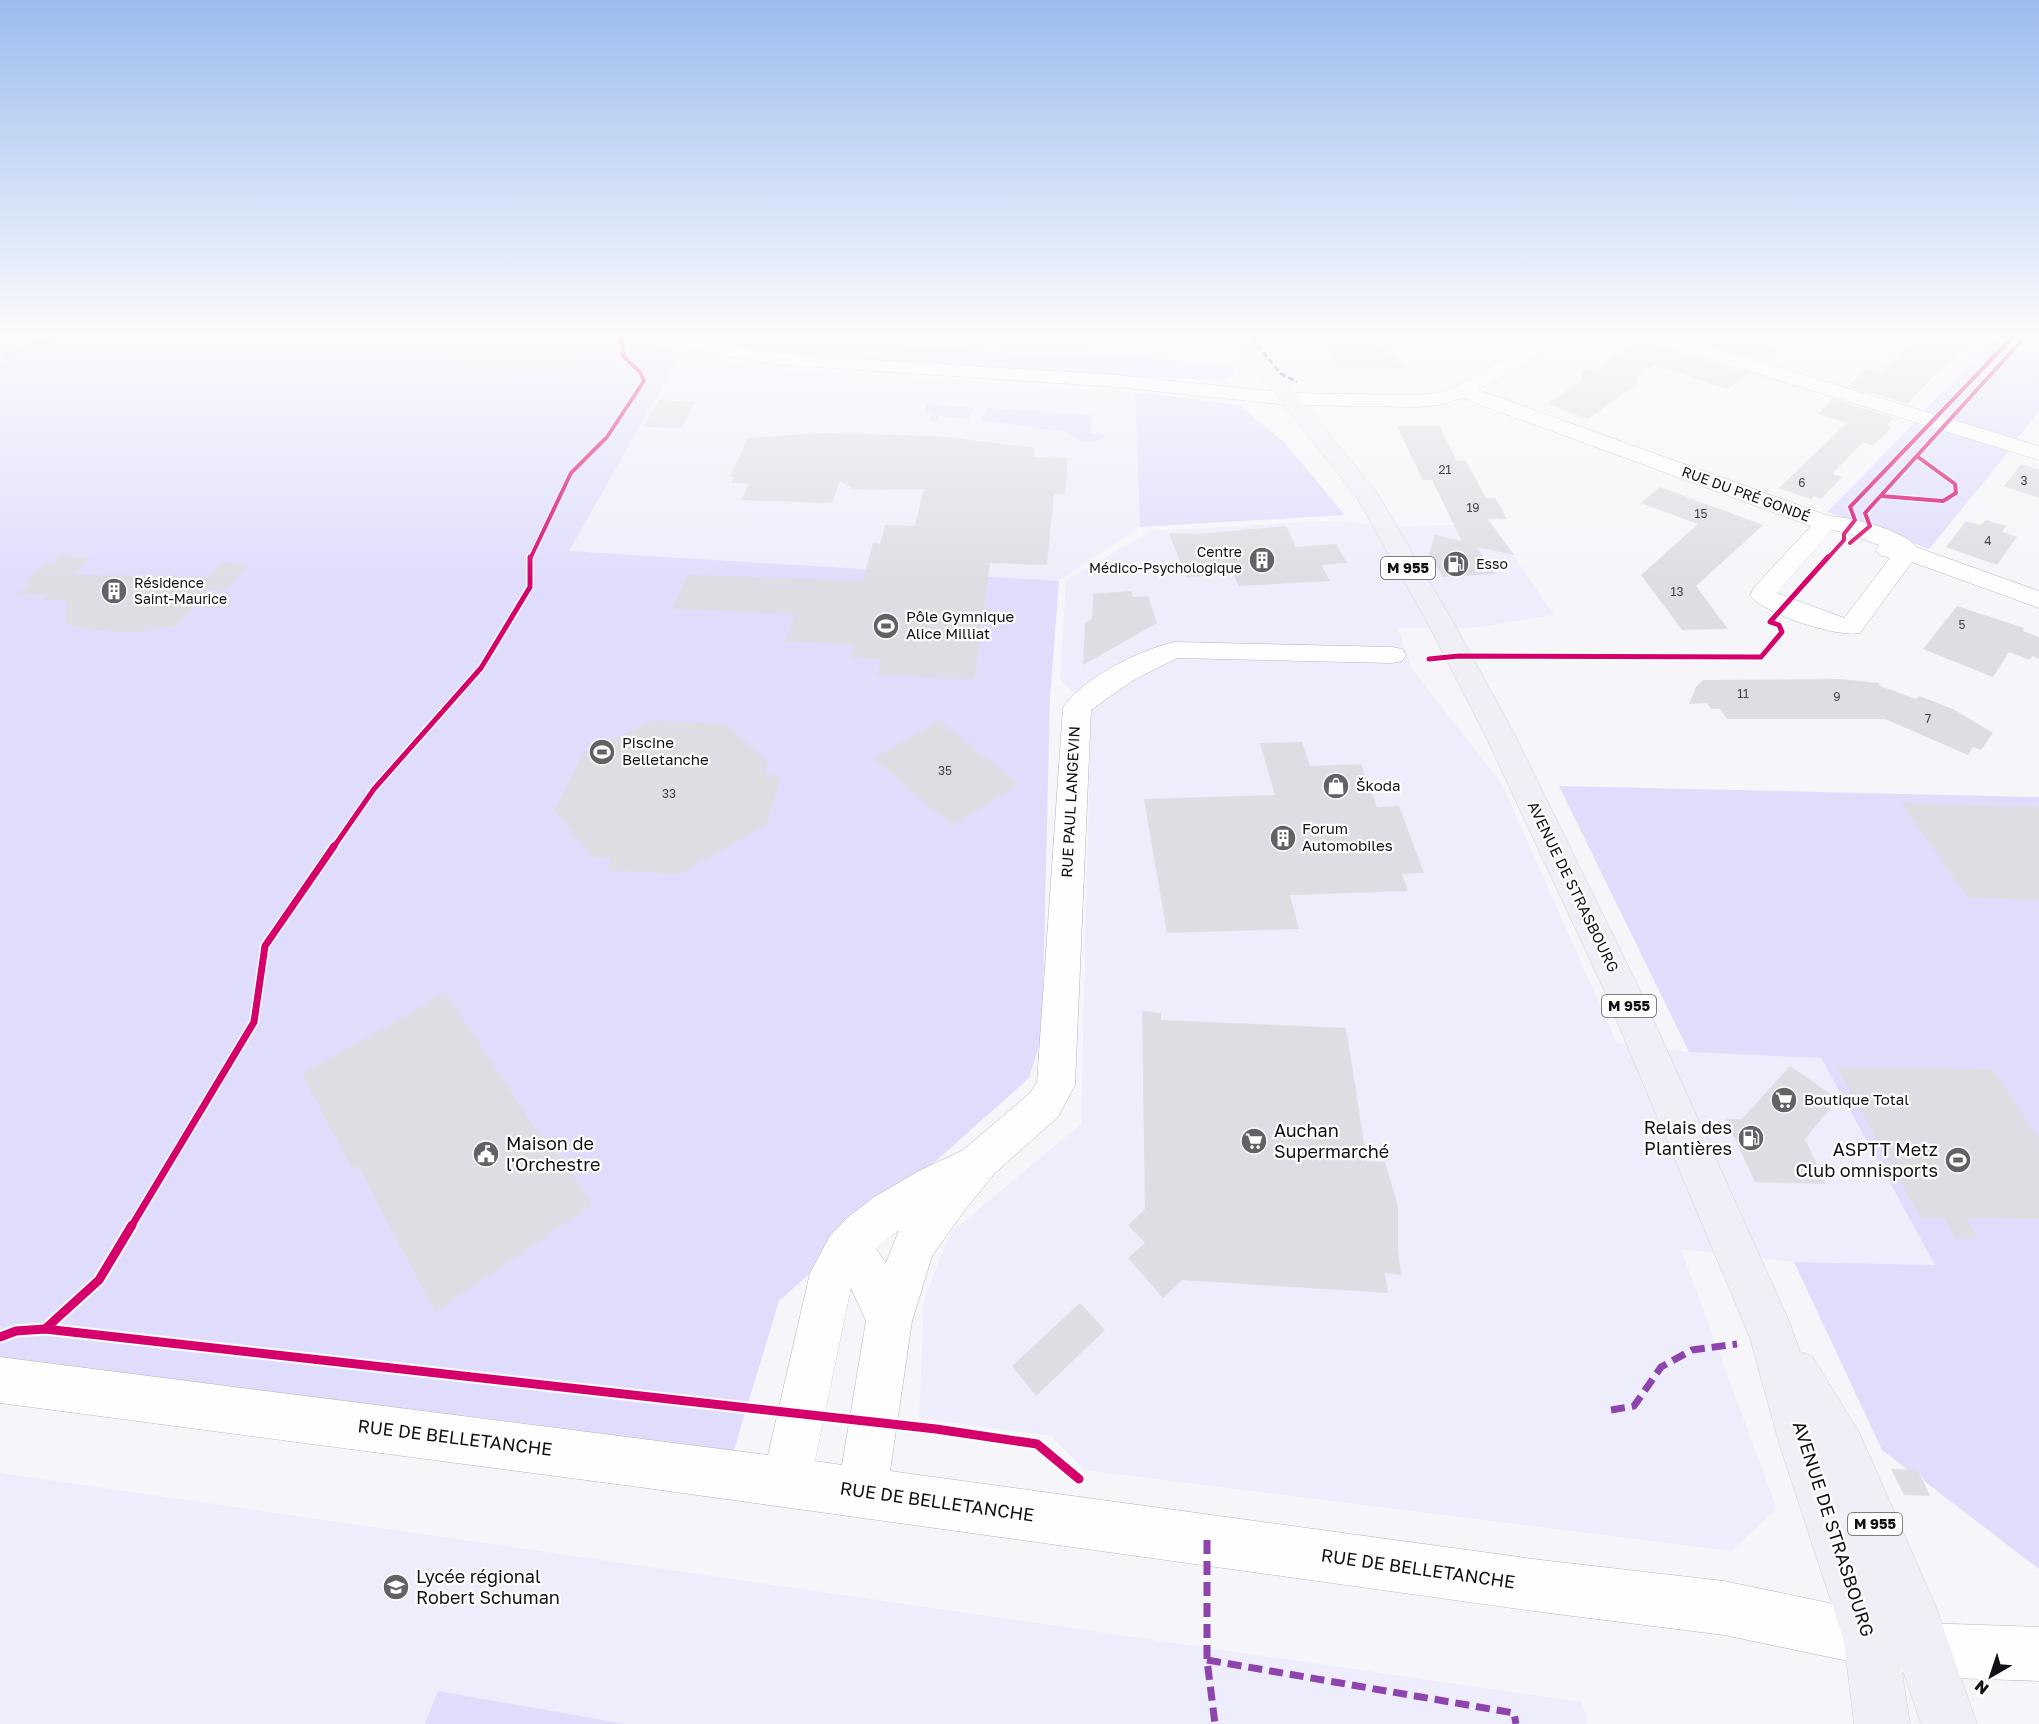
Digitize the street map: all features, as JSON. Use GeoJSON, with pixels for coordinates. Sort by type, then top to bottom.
{"type":"FeatureCollection","features":[{"type":"Feature","properties":{"kind":"main road","name":"AVENUE DE STRASBOURG"},"geometry":{"type":"LineString","coordinates":[[1295,418],[1377,515],[1440,620],[1500,735],[1622,988],[1773,1337],[1803,1443],[1871,1641],[1882,1724]]}},
{"type":"Feature","properties":{"kind":"main road","name":"AVENUE DE STRASBOURG"},"geometry":{"type":"LineString","coordinates":[[1773,1337],[1843,1451],[1884,1546],[1924,1650],[1949,1724]]}},
{"type":"Feature","properties":{"kind":"street","name":"RUE DU PRÉ GONDÉ"},"geometry":{"type":"LineString","coordinates":[[1529,418],[1827,523],[1834,531],[1895,553],[1908,552],[2039,600]]}},
{"type":"Feature","properties":{"kind":"street"},"geometry":{"type":"LineString","coordinates":[[1925,418],[2039,453]]}},
{"type":"Feature","properties":{"kind":"street"},"geometry":{"type":"LineString","coordinates":[[1827,523],[1765,590],[1764,595],[1767,599],[1832,625],[1851,627],[1908,552]]}},
{"type":"Feature","properties":{"kind":"street","name":"RUE PAUL LANGEVIN"},"geometry":{"type":"LineString","coordinates":[[862,1492],[889,1321],[914,1245],[949,1197],[981,1160],[1036,1112],[1056,1085],[1075,716],[1082,701],[1153,658],[1174,650],[1392,655]]}},
{"type":"Feature","properties":{"kind":"street","name":"RUE PAUL LANGEVIN"},"geometry":{"type":"LineString","coordinates":[[786,1482],[832,1273],[849,1246],[881,1219],[934,1184],[981,1160]]}},
{"type":"Feature","properties":{"kind":"street"},"geometry":{"type":"LineString","coordinates":[[849,1246],[872,1281],[889,1321]]}},
{"type":"Feature","properties":{"kind":"street","name":"RUE DE BELLETANCHE"},"geometry":{"type":"LineString","coordinates":[[0,1380],[862,1492],[1540,1586],[1724,1608],[1871,1641],[1924,1650],[2039,1654]]}},
{"type":"Feature","properties":{"kind":"shaded area"},"geometry":{"type":"Polygon","coordinates":[[[0,418],[644,418],[569,551],[1059,581],[1050,698],[1042,1036],[1029,1078],[779,1301],[727,1473],[0,1380],[0,418]]]}},
{"type":"Feature","properties":{"kind":"shaded area"},"geometry":{"type":"Polygon","coordinates":[[[644,418],[1136,418],[1140,527],[1059,581],[569,551],[644,418]]]}},
{"type":"Feature","properties":{"kind":"shaded area"},"geometry":{"type":"Polygon","coordinates":[[[1092,418],[1091,433],[1104,434],[1104,437],[1097,441],[1082,441],[1066,432],[980,420],[1092,418]]]}},
{"type":"Feature","properties":{"kind":"shaded area"},"geometry":{"type":"Polygon","coordinates":[[[1136,418],[1255,418],[1285,443],[1345,515],[1140,527],[1136,418]]]}},
{"type":"Feature","properties":{"kind":"shaded area"},"geometry":{"type":"Polygon","coordinates":[[[1940,418],[2033,418],[2015,441],[1940,418]]]}},
{"type":"Feature","properties":{"kind":"shaded area"},"geometry":{"type":"Polygon","coordinates":[[[1917,420],[2011,449],[1929,549],[1827,512],[1917,420]]]}},
{"type":"Feature","properties":{"kind":"shaded area"},"geometry":{"type":"Polygon","coordinates":[[[1328,521],[1405,526],[1492,524],[1554,615],[1471,628],[1398,628],[1412,669],[1502,784],[1617,1043],[1689,1052],[1820,1057],[1935,1265],[1794,1262],[1681,1249],[1777,1509],[1731,1551],[1085,1470],[1051,1436],[919,1418],[924,1300],[950,1233],[1081,1124],[1091,708],[1060,680],[1066,581],[1150,531],[1328,521]]]}},
{"type":"Feature","properties":{"kind":"shaded area","name":"ASPTT Metz Club omnisports"},"geometry":{"type":"Polygon","coordinates":[[[1559,786],[2039,797],[2039,1569],[1924,1481],[1918,1470],[1908,1470],[1882,1450],[1794,1262],[1935,1265],[1821,1058],[1689,1052],[1559,786]]]}},
{"type":"Feature","properties":{"kind":"shaded area","name":"Lycée régional Robert Schuman"},"geometry":{"type":"Polygon","coordinates":[[[0,1473],[1582,1702],[1588,1724],[0,1724],[0,1473]]]}},
{"type":"Feature","properties":{"kind":"shaded area"},"geometry":{"type":"Polygon","coordinates":[[[438,1691],[625,1724],[425,1724],[438,1691]]]}},
{"type":"Feature","properties":{"kind":"building"},"geometry":{"type":"Polygon","coordinates":[[[648,418],[687,418],[681,428],[643,427],[648,418]]]}},
{"type":"Feature","properties":{"kind":"building"},"geometry":{"type":"Polygon","coordinates":[[[1832,418],[1894,418],[1887,425],[1892,427],[1873,446],[1863,442],[1832,474],[1842,477],[1821,499],[1814,496],[1811,499],[1779,488],[1847,423],[1832,418]]]}},
{"type":"Feature","properties":{"kind":"building"},"geometry":{"type":"Polygon","coordinates":[[[1397,426],[1439,426],[1457,461],[1466,461],[1486,498],[1495,498],[1507,519],[1488,519],[1514,555],[1477,547],[1496,574],[1443,577],[1429,554],[1435,535],[1462,541],[1432,480],[1423,480],[1397,426]]]}},
{"type":"Feature","properties":{"kind":"building"},"geometry":{"type":"Polygon","coordinates":[[[824,433],[938,436],[1035,448],[1034,457],[1068,458],[1065,494],[1054,494],[1047,565],[990,563],[974,679],[877,675],[881,659],[851,658],[854,644],[785,642],[795,614],[672,609],[688,575],[863,581],[873,543],[880,544],[885,525],[915,526],[924,489],[853,489],[840,481],[832,503],[741,500],[749,484],[731,483],[734,477],[730,477],[748,438],[824,433]]]}},
{"type":"Feature","properties":{"kind":"building"},"geometry":{"type":"Polygon","coordinates":[[[2021,464],[2039,470],[2039,498],[2004,486],[2021,464]]]}},
{"type":"Feature","properties":{"kind":"building"},"geometry":{"type":"Polygon","coordinates":[[[1660,487],[1763,525],[1696,586],[1728,629],[1682,630],[1641,575],[1698,524],[1641,503],[1660,487]]]}},
{"type":"Feature","properties":{"kind":"building"},"geometry":{"type":"Polygon","coordinates":[[[1986,520],[2006,526],[2002,532],[2017,537],[1997,565],[1946,547],[1966,521],[1980,525],[1986,520]]]}},
{"type":"Feature","properties":{"kind":"building","name":"Centre Médico-Psychologique"},"geometry":{"type":"Polygon","coordinates":[[[1286,526],[1296,547],[1336,544],[1347,563],[1321,565],[1330,581],[1239,586],[1233,574],[1186,577],[1170,536],[1170,533],[1197,534],[1286,526]]]}},
{"type":"Feature","properties":{"kind":"building","name":"Résidence Saint-Maurice"},"geometry":{"type":"Polygon","coordinates":[[[61,556],[90,558],[72,575],[209,577],[222,563],[249,564],[225,590],[212,590],[175,626],[134,632],[99,631],[66,624],[66,600],[43,600],[48,595],[18,594],[31,583],[24,583],[46,563],[53,564],[61,556]]]}},
{"type":"Feature","properties":{"kind":"building"},"geometry":{"type":"Polygon","coordinates":[[[1131,591],[1133,597],[1148,596],[1157,623],[1083,665],[1085,623],[1092,619],[1093,594],[1131,591]]]}},
{"type":"Feature","properties":{"kind":"building"},"geometry":{"type":"Polygon","coordinates":[[[1957,606],[2024,628],[2023,631],[2039,637],[2039,659],[2032,656],[2030,660],[2009,652],[1993,677],[1923,649],[1957,606]]]}},
{"type":"Feature","properties":{"kind":"building"},"geometry":{"type":"Polygon","coordinates":[[[1841,679],[1879,683],[1880,686],[1916,699],[1919,696],[1953,709],[1993,733],[1981,750],[1973,747],[1968,755],[1885,719],[1727,719],[1720,709],[1711,709],[1707,703],[1689,704],[1696,687],[1703,680],[1841,679]]]}},
{"type":"Feature","properties":{"kind":"building"},"geometry":{"type":"Polygon","coordinates":[[[652,721],[727,724],[768,763],[765,775],[781,776],[766,825],[680,874],[607,870],[612,858],[593,857],[554,811],[582,755],[652,721]]]}},
{"type":"Feature","properties":{"kind":"building"},"geometry":{"type":"Polygon","coordinates":[[[939,721],[1019,784],[952,826],[873,758],[939,721]]]}},
{"type":"Feature","properties":{"kind":"building","name":"Forum Automobiles"},"geometry":{"type":"Polygon","coordinates":[[[1302,742],[1310,766],[1361,764],[1377,807],[1399,806],[1424,873],[1402,874],[1408,891],[1290,895],[1299,929],[1167,933],[1144,799],[1275,795],[1260,743],[1302,742]]]}},
{"type":"Feature","properties":{"kind":"building"},"geometry":{"type":"Polygon","coordinates":[[[1901,803],[2039,807],[2039,900],[1968,898],[1901,803]]]}},
{"type":"Feature","properties":{"kind":"building","name":"Maison de l'Orchestre"},"geometry":{"type":"Polygon","coordinates":[[[446,993],[545,1143],[550,1140],[592,1205],[435,1312],[358,1165],[352,1169],[302,1074],[446,993]]]}},
{"type":"Feature","properties":{"kind":"building","name":"Auchan Supermarché"},"geometry":{"type":"Polygon","coordinates":[[[1142,1011],[1161,1013],[1161,1020],[1346,1028],[1367,1161],[1385,1162],[1398,1206],[1398,1249],[1401,1275],[1385,1273],[1388,1293],[1182,1280],[1163,1298],[1128,1258],[1145,1243],[1128,1225],[1145,1209],[1142,1011]]]}},
{"type":"Feature","properties":{"kind":"building"},"geometry":{"type":"Polygon","coordinates":[[[1790,1066],[1838,1099],[1805,1139],[1826,1184],[1755,1182],[1726,1119],[1742,1119],[1790,1066]]]}},
{"type":"Feature","properties":{"kind":"building"},"geometry":{"type":"Polygon","coordinates":[[[1837,1068],[1993,1069],[2039,1139],[2039,1219],[1966,1218],[1978,1238],[1955,1238],[1944,1218],[1921,1218],[1837,1068]]]}},
{"type":"Feature","properties":{"kind":"building"},"geometry":{"type":"Polygon","coordinates":[[[1080,1303],[1105,1330],[1036,1396],[1012,1366],[1080,1303]]]}},
{"type":"Feature","properties":{"kind":"building"},"geometry":{"type":"Polygon","coordinates":[[[1891,1469],[1918,1470],[1930,1496],[1904,1495],[1891,1469]]]}},
{"type":"Feature","properties":{"kind":"marked path"},"geometry":{"type":"LineString","coordinates":[[1611,1410],[1634,1406],[1661,1367],[1692,1350],[1737,1344]]}},
{"type":"Feature","properties":{"kind":"marked path"},"geometry":{"type":"LineString","coordinates":[[1207,1540],[1207,1660],[1215,1724]]}},
{"type":"Feature","properties":{"kind":"marked path"},"geometry":{"type":"LineString","coordinates":[[1207,1660],[1514,1713],[1516,1724]]}},
{"type":"Feature","properties":{"kind":"cycle path"},"geometry":{"type":"LineString","coordinates":[[45,1329],[99,1280],[254,1022],[265,946],[374,789],[481,668],[530,587],[530,557],[571,473],[607,437],[619,418]]}},
{"type":"Feature","properties":{"kind":"cycle path"},"geometry":{"type":"LineString","coordinates":[[1429,659],[1459,656],[1761,657],[1782,632],[1779,625],[1770,622],[1844,540],[1844,534],[1855,520],[1850,507],[1935,418]]}},
{"type":"Feature","properties":{"kind":"cycle path"},"geometry":{"type":"LineString","coordinates":[[1850,543],[1870,526],[1865,513],[1951,418]]}},
{"type":"Feature","properties":{"kind":"cycle path"},"geometry":{"type":"LineString","coordinates":[[1881,496],[1943,501],[1956,493],[1955,484],[1918,457]]}},
{"type":"Feature","properties":{"kind":"cycle path"},"geometry":{"type":"LineString","coordinates":[[0,1337],[16,1331],[45,1329],[936,1429],[1037,1444],[1079,1479]]}},
{"type":"Feature","properties":{"kind":"place","name":"Centre Médico-Psychologique"},"geometry":{"type":"Point","coordinates":[1262,560]}},
{"type":"Feature","properties":{"kind":"place","name":"Esso"},"geometry":{"type":"Point","coordinates":[1456,564]}},
{"type":"Feature","properties":{"kind":"place","name":"Résidence Saint-Maurice"},"geometry":{"type":"Point","coordinates":[114,591]}},
{"type":"Feature","properties":{"kind":"place","name":"Pôle Gymnique Alice Milliat"},"geometry":{"type":"Point","coordinates":[886,626]}},
{"type":"Feature","properties":{"kind":"place","name":"Piscine Belletanche"},"geometry":{"type":"Point","coordinates":[602,752]}},
{"type":"Feature","properties":{"kind":"place","name":"Škoda"},"geometry":{"type":"Point","coordinates":[1336,786]}},
{"type":"Feature","properties":{"kind":"place","name":"Forum Automobiles"},"geometry":{"type":"Point","coordinates":[1283,838]}},
{"type":"Feature","properties":{"kind":"place","name":"Boutique Total"},"geometry":{"type":"Point","coordinates":[1784,1100]}},
{"type":"Feature","properties":{"kind":"place","name":"Relais des Plantières"},"geometry":{"type":"Point","coordinates":[1751,1138]}},
{"type":"Feature","properties":{"kind":"place","name":"Auchan Supermarché"},"geometry":{"type":"Point","coordinates":[1254,1141]}},
{"type":"Feature","properties":{"kind":"place","name":"Maison de l'Orchestre"},"geometry":{"type":"Point","coordinates":[486,1154]}},
{"type":"Feature","properties":{"kind":"place","name":"ASPTT Metz Club omnisports"},"geometry":{"type":"Point","coordinates":[1958,1160]}},
{"type":"Feature","properties":{"kind":"place","name":"Lycée régional Robert Schuman"},"geometry":{"type":"Point","coordinates":[396,1587]}}]}
